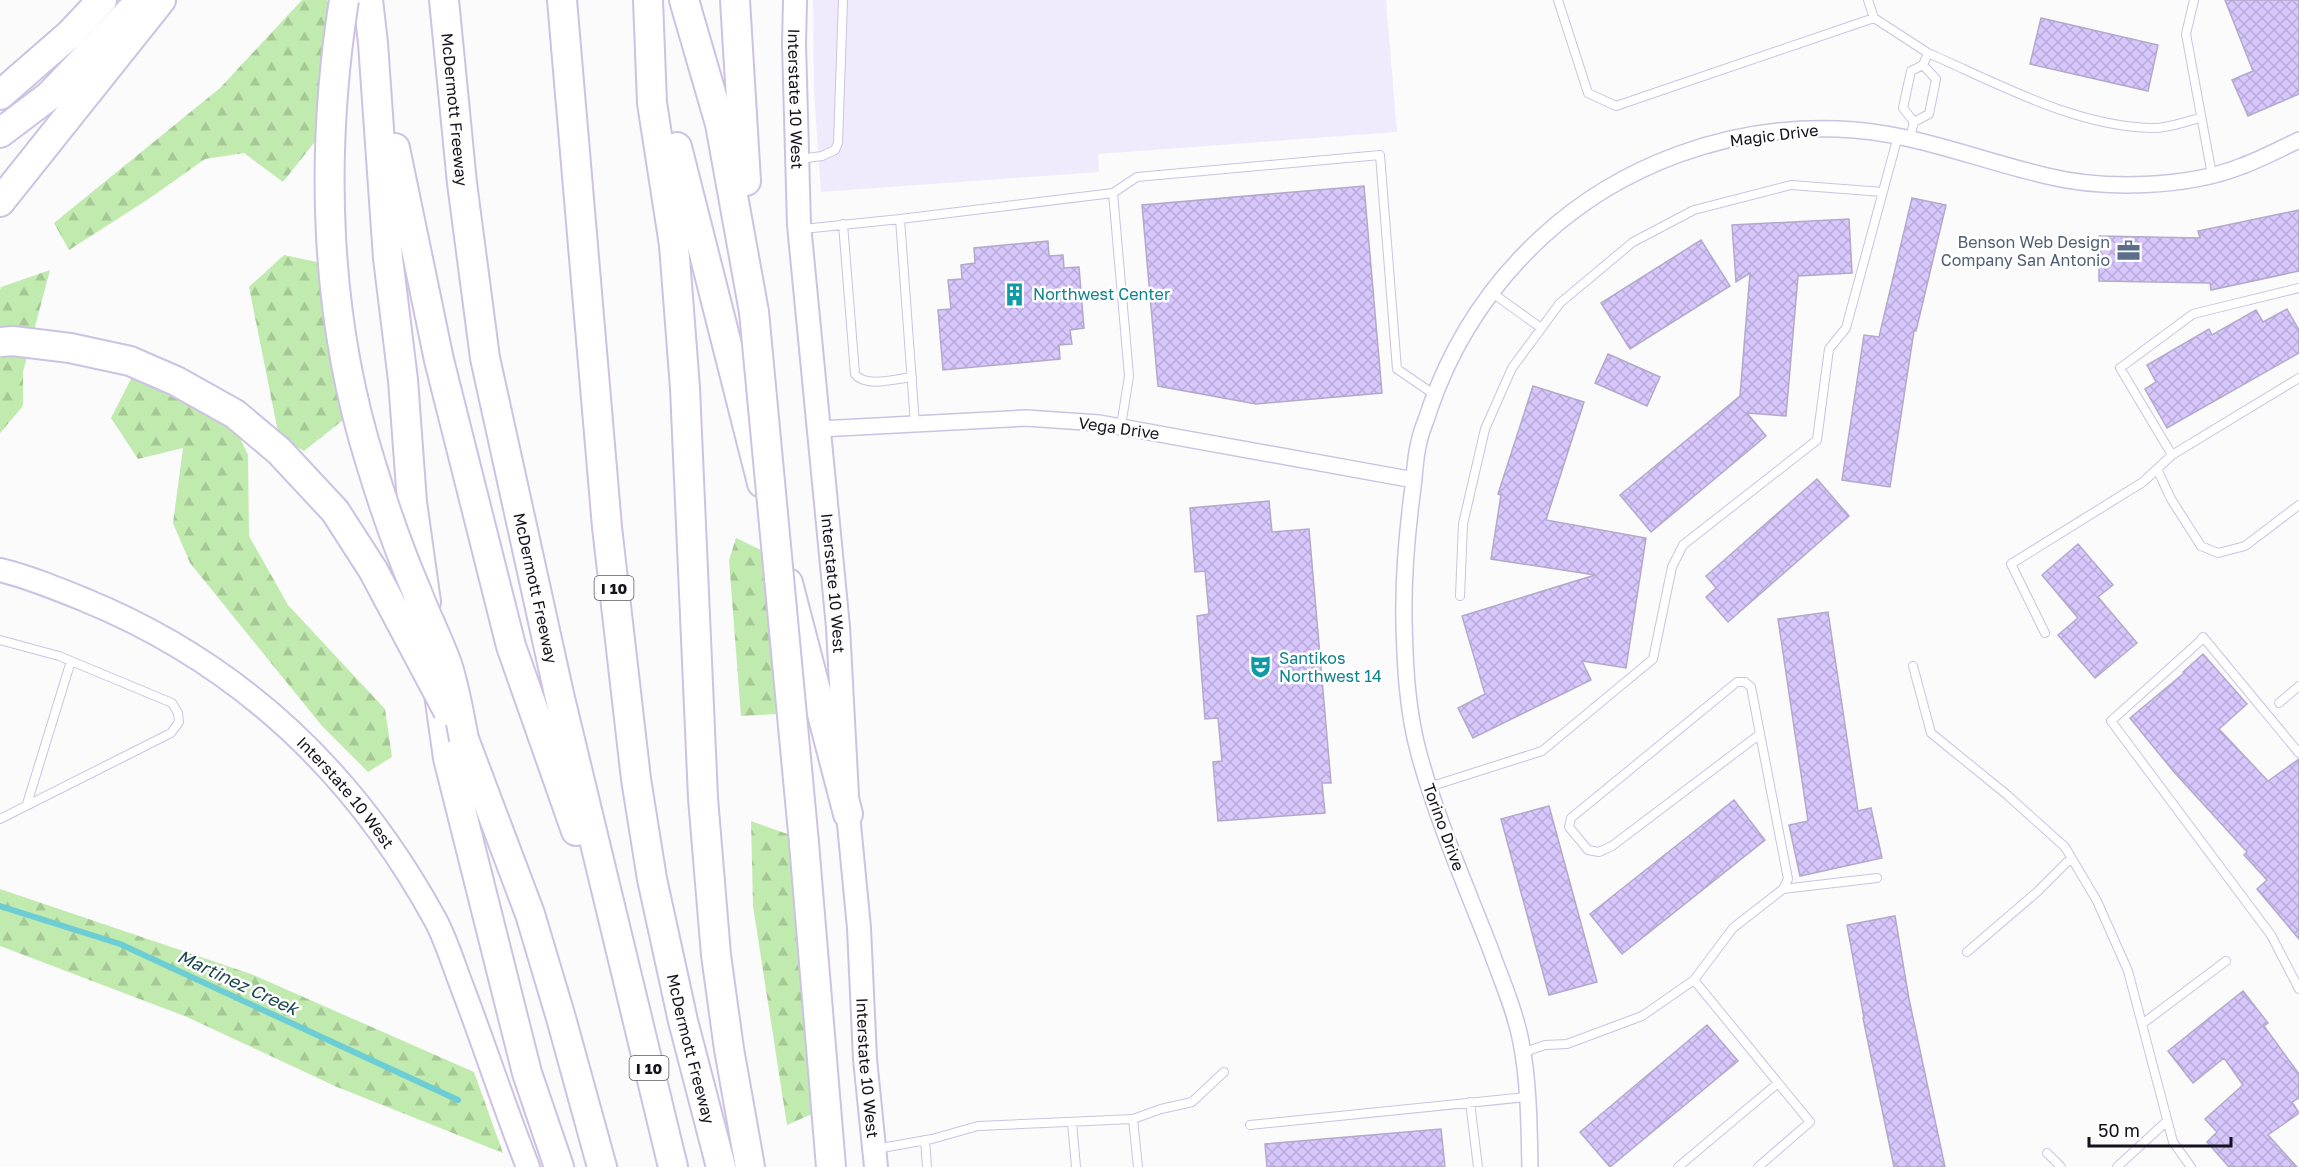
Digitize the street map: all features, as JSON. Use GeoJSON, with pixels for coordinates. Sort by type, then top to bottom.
{"type":"FeatureCollection","features":[{"type":"Feature","properties":{"kind":"highway"},"geometry":{"type":"LineString","coordinates":[[0,94],[70,34],[102,0]]}},
{"type":"Feature","properties":{"kind":"highway"},"geometry":{"type":"LineString","coordinates":[[0,133],[49,96],[140,0]]}},
{"type":"Feature","properties":{"kind":"highway"},"geometry":{"type":"LineString","coordinates":[[0,202],[161,0]]}},
{"type":"Feature","properties":{"kind":"highway"},"geometry":{"type":"LineString","coordinates":[[344,0],[334,71],[330,138],[334,273],[344,348],[356,410],[370,463],[416,591],[447,665],[464,739]]}},
{"type":"Feature","properties":{"kind":"highway"},"geometry":{"type":"LineString","coordinates":[[368,0],[388,258],[403,380],[412,502],[448,758],[527,1073],[559,1167]]}},
{"type":"Feature","properties":{"kind":"highway","name":"McDermott Freeway"},"geometry":{"type":"LineString","coordinates":[[444,0],[462,183],[485,358],[559,694],[673,1167]]}},
{"type":"Feature","properties":{"kind":"highway","name":"McDermott Freeway"},"geometry":{"type":"LineString","coordinates":[[562,0],[607,527],[636,779],[652,879],[683,1021],[721,1167]]}},
{"type":"Feature","properties":{"kind":"highway"},"geometry":{"type":"LineString","coordinates":[[648,0],[681,172],[848,814]]}},
{"type":"Feature","properties":{"kind":"highway"},"geometry":{"type":"LineString","coordinates":[[648,0],[652,103],[674,245],[686,388],[703,798],[716,955],[729,1049],[750,1167]]}},
{"type":"Feature","properties":{"kind":"highway"},"geometry":{"type":"LineString","coordinates":[[684,0],[720,124],[754,312]]}},
{"type":"Feature","properties":{"kind":"highway"},"geometry":{"type":"LineString","coordinates":[[735,0],[754,312],[804,843],[831,1167]]}},
{"type":"Feature","properties":{"kind":"highway"},"geometry":{"type":"LineString","coordinates":[[373,44],[439,360],[511,646],[624,969]]}},
{"type":"Feature","properties":{"kind":"highway"},"geometry":{"type":"LineString","coordinates":[[0,342],[13,341],[70,348],[130,361],[176,381],[235,414],[279,451],[335,511],[373,570],[464,739],[530,914],[602,1167]]}},
{"type":"Feature","properties":{"kind":"main road","name":"Interstate 10 West"},"geometry":{"type":"LineString","coordinates":[[795,0],[794,44],[800,229],[838,627],[848,814],[859,928],[866,1059],[875,1158]]}},
{"type":"Feature","properties":{"kind":"main road","name":"Interstate 10 West"},"geometry":{"type":"LineString","coordinates":[[0,570],[52,586],[122,615],[180,647],[270,711],[326,765],[388,841],[437,922],[528,1167]]}},
{"type":"Feature","properties":{"kind":"street","name":"Magic Drive"},"geometry":{"type":"LineString","coordinates":[[1414,480],[1419,442],[1435,394],[1455,350],[1491,292],[1524,254],[1556,224],[1591,198],[1628,176],[1668,158],[1709,144],[1751,134],[1795,129],[1838,129],[1904,137],[2081,183],[2164,182],[2212,175],[2239,168],[2299,140]]}},
{"type":"Feature","properties":{"kind":"street","name":"Vega Drive"},"geometry":{"type":"LineString","coordinates":[[820,429],[1026,418],[1121,426],[1414,480]]}},
{"type":"Feature","properties":{"kind":"street","name":"Torino Drive"},"geometry":{"type":"LineString","coordinates":[[1414,480],[1405,545],[1403,591],[1405,672],[1410,713],[1429,787],[1509,999],[1522,1053],[1527,1097],[1530,1167]]}},
{"type":"Feature","properties":{"kind":"lane"},"geometry":{"type":"LineString","coordinates":[[797,159],[822,156],[835,150],[838,143],[843,0]]}},
{"type":"Feature","properties":{"kind":"lane"},"geometry":{"type":"LineString","coordinates":[[1558,0],[1588,93],[1616,106],[1874,18]]}},
{"type":"Feature","properties":{"kind":"lane"},"geometry":{"type":"LineString","coordinates":[[1868,0],[1874,18],[1928,53],[2035,99],[2095,120],[2154,128],[2201,118]]}},
{"type":"Feature","properties":{"kind":"lane"},"geometry":{"type":"LineString","coordinates":[[2194,0],[2186,34],[2212,175]]}},
{"type":"Feature","properties":{"kind":"lane"},"geometry":{"type":"LineString","coordinates":[[1914,122],[1903,108],[1911,71],[1923,65],[1928,53]]}},
{"type":"Feature","properties":{"kind":"lane"},"geometry":{"type":"LineString","coordinates":[[1429,787],[1542,751],[1653,659],[1672,567],[1683,545],[1817,440],[1829,349],[1846,327],[1883,192],[1904,137],[1914,122],[1929,114],[1936,79],[1923,65]]}},
{"type":"Feature","properties":{"kind":"lane"},"geometry":{"type":"LineString","coordinates":[[800,229],[1113,193],[1137,177],[1380,155],[1396,369],[1435,394]]}},
{"type":"Feature","properties":{"kind":"lane"},"geometry":{"type":"LineString","coordinates":[[1460,596],[1463,524],[1485,429],[1512,368],[1560,303],[1633,242],[1694,210],[1791,185],[1883,192]]}},
{"type":"Feature","properties":{"kind":"lane"},"geometry":{"type":"LineString","coordinates":[[1113,193],[1129,376],[1121,426]]}},
{"type":"Feature","properties":{"kind":"lane"},"geometry":{"type":"LineString","coordinates":[[900,219],[915,424]]}},
{"type":"Feature","properties":{"kind":"lane"},"geometry":{"type":"LineString","coordinates":[[843,225],[855,374],[859,380],[867,382],[912,378]]}},
{"type":"Feature","properties":{"kind":"lane"},"geometry":{"type":"LineString","coordinates":[[2172,455],[2120,368],[2193,314],[2299,288]]}},
{"type":"Feature","properties":{"kind":"lane"},"geometry":{"type":"LineString","coordinates":[[1491,292],[1541,328]]}},
{"type":"Feature","properties":{"kind":"lane"},"geometry":{"type":"LineString","coordinates":[[2045,633],[2011,564],[2143,482],[2172,455],[2299,378]]}},
{"type":"Feature","properties":{"kind":"lane"},"geometry":{"type":"LineString","coordinates":[[2157,469],[2171,500],[2201,546],[2218,553],[2245,546],[2299,505]]}},
{"type":"Feature","properties":{"kind":"lane"},"geometry":{"type":"LineString","coordinates":[[2299,753],[2203,637],[2111,721],[2271,935],[2299,989]]}},
{"type":"Feature","properties":{"kind":"lane"},"geometry":{"type":"LineString","coordinates":[[0,640],[71,661],[172,703],[178,713],[179,722],[171,733],[0,819]]}},
{"type":"Feature","properties":{"kind":"lane"},"geometry":{"type":"LineString","coordinates":[[27,804],[71,661]]}},
{"type":"Feature","properties":{"kind":"lane"},"geometry":{"type":"LineString","coordinates":[[1913,666],[1931,733],[2065,847],[2097,900],[2128,971],[2173,1142],[2192,1167]]}},
{"type":"Feature","properties":{"kind":"lane"},"geometry":{"type":"LineString","coordinates":[[1522,1053],[1545,1045],[1567,1044],[1642,1016],[1695,981],[1733,928],[1783,889],[1788,879],[1751,687],[1745,682],[1737,681],[1571,818],[1569,826],[1588,850],[1599,852],[1612,846],[1760,734]]}},
{"type":"Feature","properties":{"kind":"lane"},"geometry":{"type":"LineString","coordinates":[[2279,703],[2299,686]]}},
{"type":"Feature","properties":{"kind":"lane"},"geometry":{"type":"LineString","coordinates":[[1968,952],[2037,892],[2071,858]]}},
{"type":"Feature","properties":{"kind":"lane"},"geometry":{"type":"LineString","coordinates":[[1783,889],[1877,878]]}},
{"type":"Feature","properties":{"kind":"lane"},"geometry":{"type":"LineString","coordinates":[[2142,1024],[2226,961]]}},
{"type":"Feature","properties":{"kind":"lane"},"geometry":{"type":"LineString","coordinates":[[2292,974],[2299,969]]}},
{"type":"Feature","properties":{"kind":"lane"},"geometry":{"type":"LineString","coordinates":[[1695,981],[1810,1122],[1758,1167]]}},
{"type":"Feature","properties":{"kind":"lane"},"geometry":{"type":"LineString","coordinates":[[875,1158],[925,1140],[978,1126],[1133,1119],[1161,1109],[1192,1102],[1224,1072]]}},
{"type":"Feature","properties":{"kind":"lane"},"geometry":{"type":"LineString","coordinates":[[1678,1167],[1778,1083]]}},
{"type":"Feature","properties":{"kind":"lane"},"geometry":{"type":"LineString","coordinates":[[1250,1125],[1527,1097]]}},
{"type":"Feature","properties":{"kind":"lane"},"geometry":{"type":"LineString","coordinates":[[1470,1102],[1478,1167]]}},
{"type":"Feature","properties":{"kind":"lane"},"geometry":{"type":"LineString","coordinates":[[1133,1119],[1138,1167]]}},
{"type":"Feature","properties":{"kind":"lane"},"geometry":{"type":"LineString","coordinates":[[2117,1167],[2168,1121]]}},
{"type":"Feature","properties":{"kind":"lane"},"geometry":{"type":"LineString","coordinates":[[1072,1122],[1076,1167]]}},
{"type":"Feature","properties":{"kind":"lane"},"geometry":{"type":"LineString","coordinates":[[925,1140],[927,1167]]}},
{"type":"Feature","properties":{"kind":"lane"},"geometry":{"type":"LineString","coordinates":[[2047,1153],[2061,1167]]}},
{"type":"Feature","properties":{"kind":"shaded area"},"geometry":{"type":"Polygon","coordinates":[[[813,0],[1386,0],[1397,132],[1098,154],[1099,172],[821,192],[814,92],[813,0]]]}},
{"type":"Feature","properties":{"kind":"green space"},"geometry":{"type":"Polygon","coordinates":[[[302,0],[327,0],[332,9],[317,139],[283,182],[244,153],[205,159],[150,198],[69,250],[54,223],[220,88],[302,0]]]}},
{"type":"Feature","properties":{"kind":"green space"},"geometry":{"type":"Polygon","coordinates":[[[284,255],[317,262],[343,420],[304,451],[279,437],[249,287],[284,255]]]}},
{"type":"Feature","properties":{"kind":"green space"},"geometry":{"type":"Polygon","coordinates":[[[50,270],[23,372],[23,406],[0,433],[0,290],[1,287],[50,270]]]}},
{"type":"Feature","properties":{"kind":"green space"},"geometry":{"type":"Polygon","coordinates":[[[132,377],[208,415],[239,436],[248,455],[249,536],[288,605],[385,709],[392,757],[368,772],[322,726],[190,563],[173,523],[183,448],[138,459],[111,418],[132,377]]]}},
{"type":"Feature","properties":{"kind":"green space"},"geometry":{"type":"Polygon","coordinates":[[[736,538],[769,554],[777,714],[741,716],[729,560],[736,538]]]}},
{"type":"Feature","properties":{"kind":"green space"},"geometry":{"type":"Polygon","coordinates":[[[751,821],[793,836],[821,1110],[787,1125],[753,906],[751,821]]]}},
{"type":"Feature","properties":{"kind":"green space"},"geometry":{"type":"Polygon","coordinates":[[[0,889],[251,974],[474,1072],[503,1153],[337,1087],[187,1017],[0,946],[0,889]]]}},
{"type":"Feature","properties":{"kind":"building"},"geometry":{"type":"Polygon","coordinates":[[[2225,0],[2299,0],[2299,94],[2248,116],[2232,80],[2253,71],[2225,0]]]}},
{"type":"Feature","properties":{"kind":"building"},"geometry":{"type":"Polygon","coordinates":[[[2041,18],[2158,45],[2148,91],[2030,64],[2041,18]]]}},
{"type":"Feature","properties":{"kind":"building"},"geometry":{"type":"Polygon","coordinates":[[[1364,186],[1382,393],[1256,404],[1158,386],[1142,205],[1364,186]]]}},
{"type":"Feature","properties":{"kind":"building"},"geometry":{"type":"Polygon","coordinates":[[[1912,198],[1946,205],[1916,331],[1914,331],[1890,487],[1842,480],[1864,335],[1879,337],[1912,198]]]}},
{"type":"Feature","properties":{"kind":"building"},"geometry":{"type":"Polygon","coordinates":[[[2299,210],[2299,271],[2211,290],[2210,283],[2099,281],[2099,236],[2200,238],[2198,231],[2299,210]]]}},
{"type":"Feature","properties":{"kind":"building"},"geometry":{"type":"Polygon","coordinates":[[[1849,219],[1852,273],[1798,276],[1786,416],[1747,413],[1766,436],[1651,532],[1620,495],[1740,396],[1750,273],[1736,282],[1732,225],[1849,219]]]}},
{"type":"Feature","properties":{"kind":"building"},"geometry":{"type":"Polygon","coordinates":[[[1701,240],[1730,286],[1630,349],[1601,303],[1701,240]]]}},
{"type":"Feature","properties":{"kind":"building","name":"Northwest Center"},"geometry":{"type":"Polygon","coordinates":[[[1048,241],[1049,256],[1063,255],[1064,268],[1079,267],[1084,328],[1070,330],[1072,344],[1059,345],[1060,359],[943,370],[938,310],[951,309],[948,280],[962,279],[961,265],[975,263],[974,248],[1048,241]]]}},
{"type":"Feature","properties":{"kind":"building"},"geometry":{"type":"Polygon","coordinates":[[[2287,309],[2299,330],[2299,353],[2167,428],[2145,389],[2156,382],[2147,365],[2209,329],[2212,335],[2256,310],[2263,322],[2287,309]]]}},
{"type":"Feature","properties":{"kind":"building"},"geometry":{"type":"Polygon","coordinates":[[[1608,354],[1660,377],[1647,406],[1595,383],[1608,354]]]}},
{"type":"Feature","properties":{"kind":"building"},"geometry":{"type":"Polygon","coordinates":[[[1533,386],[1584,402],[1546,520],[1646,538],[1626,668],[1582,661],[1591,680],[1473,738],[1458,708],[1485,694],[1462,616],[1595,575],[1491,559],[1501,495],[1498,494],[1533,386]]]}},
{"type":"Feature","properties":{"kind":"building"},"geometry":{"type":"Polygon","coordinates":[[[1817,479],[1849,516],[1728,622],[1706,597],[1716,588],[1706,576],[1817,479]]]}},
{"type":"Feature","properties":{"kind":"building","name":"Santikos Northwest 14"},"geometry":{"type":"Polygon","coordinates":[[[1269,501],[1272,532],[1309,529],[1331,783],[1322,783],[1325,813],[1218,821],[1213,762],[1222,761],[1218,718],[1205,719],[1197,616],[1209,614],[1205,571],[1195,572],[1190,508],[1269,501]]]}},
{"type":"Feature","properties":{"kind":"building"},"geometry":{"type":"Polygon","coordinates":[[[2078,544],[2113,585],[2098,597],[2137,643],[2095,678],[2058,635],[2078,618],[2042,575],[2078,544]]]}},
{"type":"Feature","properties":{"kind":"building"},"geometry":{"type":"Polygon","coordinates":[[[1828,612],[1858,811],[1871,808],[1882,858],[1800,876],[1789,825],[1808,821],[1778,619],[1828,612]]]}},
{"type":"Feature","properties":{"kind":"building"},"geometry":{"type":"Polygon","coordinates":[[[2203,654],[2247,704],[2219,729],[2268,781],[2299,759],[2299,939],[2257,889],[2267,880],[2244,855],[2247,852],[2174,772],[2130,718],[2203,654]]]}},
{"type":"Feature","properties":{"kind":"building"},"geometry":{"type":"Polygon","coordinates":[[[1734,800],[1765,840],[1622,954],[1590,914],[1734,800]]]}},
{"type":"Feature","properties":{"kind":"building"},"geometry":{"type":"Polygon","coordinates":[[[1549,806],[1597,982],[1549,995],[1501,819],[1549,806]]]}},
{"type":"Feature","properties":{"kind":"building"},"geometry":{"type":"Polygon","coordinates":[[[1895,916],[1909,999],[1945,1167],[1894,1167],[1863,1018],[1847,925],[1895,916]]]}},
{"type":"Feature","properties":{"kind":"building"},"geometry":{"type":"Polygon","coordinates":[[[2243,991],[2268,1023],[2264,1026],[2299,1074],[2299,1098],[2292,1102],[2299,1113],[2268,1135],[2297,1167],[2229,1167],[2207,1142],[2217,1132],[2205,1119],[2243,1085],[2224,1058],[2193,1083],[2168,1051],[2243,991]]]}},
{"type":"Feature","properties":{"kind":"building"},"geometry":{"type":"Polygon","coordinates":[[[1707,1025],[1738,1061],[1610,1167],[1580,1132],[1707,1025]]]}},
{"type":"Feature","properties":{"kind":"building"},"geometry":{"type":"Polygon","coordinates":[[[1441,1129],[1445,1167],[1267,1167],[1265,1144],[1441,1129]]]}},
{"type":"Feature","properties":{"kind":"waterway","name":"Martinez Creek"},"geometry":{"type":"LineString","coordinates":[[0,906],[120,944],[458,1100]]}},
{"type":"Feature","properties":{"kind":"place","name":"Benson Web Design Company San Antonio"},"geometry":{"type":"Point","coordinates":[2128,251]}},
{"type":"Feature","properties":{"kind":"place","name":"Northwest Center"},"geometry":{"type":"Point","coordinates":[1015,294]}},
{"type":"Feature","properties":{"kind":"place","name":"Santikos Northwest 14"},"geometry":{"type":"Point","coordinates":[1261,667]}}]}
